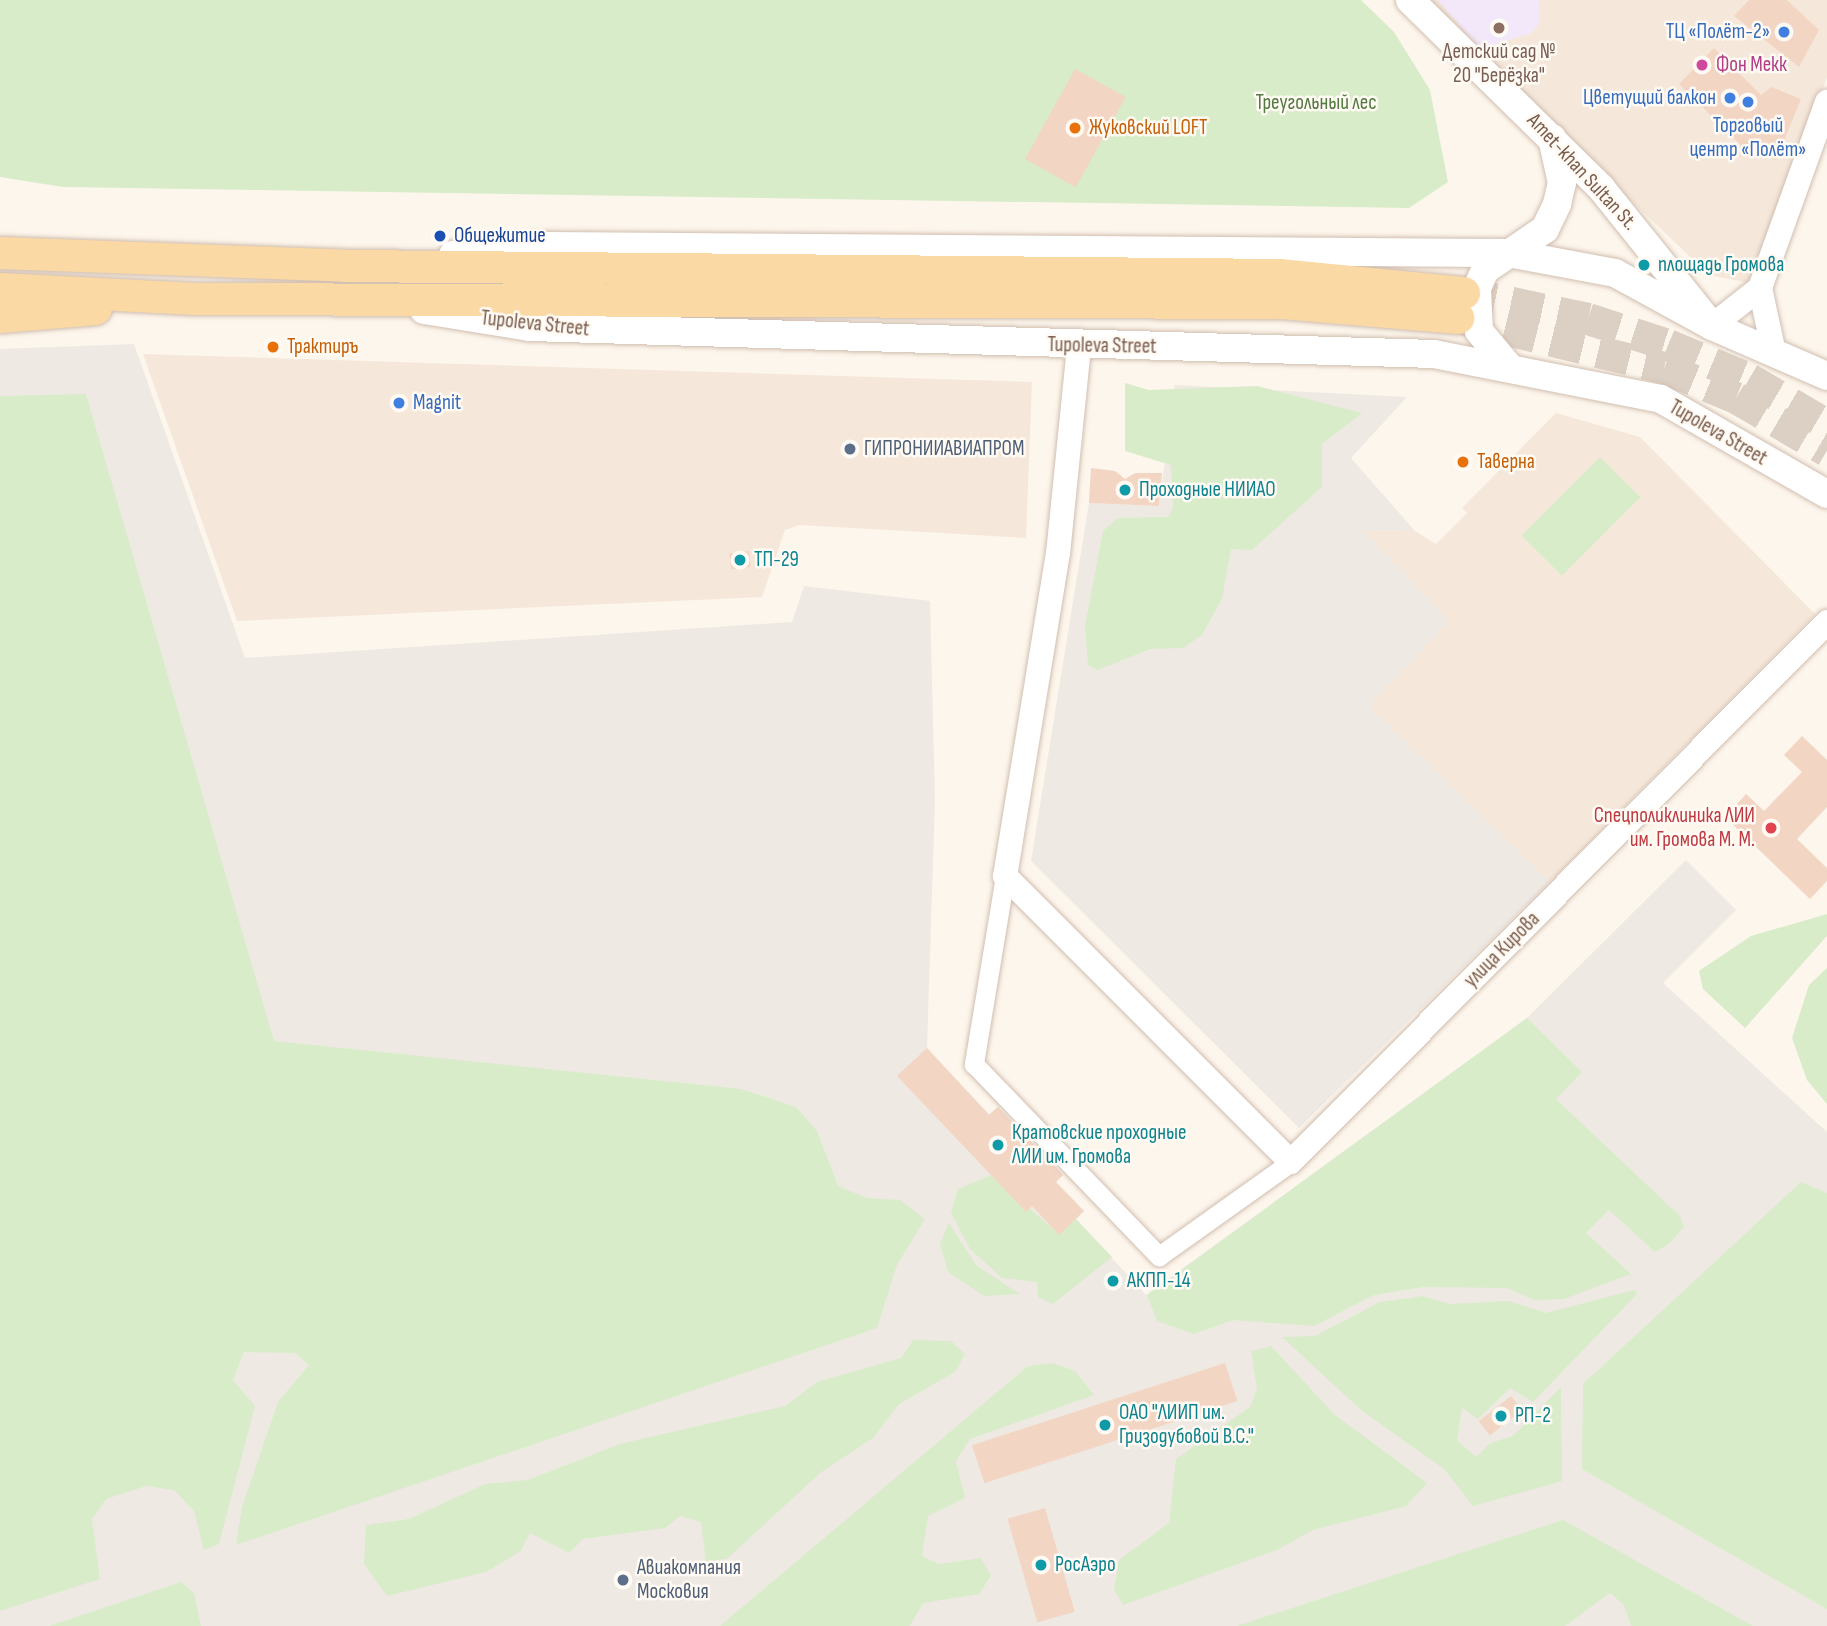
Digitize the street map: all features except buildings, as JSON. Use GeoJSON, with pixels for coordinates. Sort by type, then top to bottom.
{"type":"FeatureCollection","features":[{"type":"Feature","properties":{"kind":"main road","name":"Amet-khan Sultan St."},"geometry":{"type":"LineString","coordinates":[[1410,0],[1552,138],[1712,326]]}},
{"type":"Feature","properties":{"kind":"main road"},"geometry":{"type":"LineString","coordinates":[[1510,368],[1488,347],[1474,310],[1485,270],[1545,229],[1558,204],[1562,183],[1552,138]]}},
{"type":"Feature","properties":{"kind":"main road","name":"Tupoleva Street"},"geometry":{"type":"LineString","coordinates":[[0,236],[132,260]]}},
{"type":"Feature","properties":{"kind":"main road","name":"Tupoleva Street"},"geometry":{"type":"LineString","coordinates":[[347,266],[547,246],[1508,253],[1615,273],[1712,326],[1784,354]]}},
{"type":"Feature","properties":{"kind":"main road","name":"Tupoleva Street"},"geometry":{"type":"LineString","coordinates":[[0,253],[347,266],[1280,275],[1461,306],[196,299],[0,289]]}},
{"type":"Feature","properties":{"kind":"main road","name":"Tupoleva Street"},"geometry":{"type":"LineString","coordinates":[[349,298],[530,327],[1079,347],[1334,347],[1510,368],[1633,390],[1713,430],[1824,495]]}},
{"type":"Feature","properties":{"kind":"main road","name":"Tupoleva Street"},"geometry":{"type":"LineString","coordinates":[[0,317],[196,299]]}},
{"type":"Feature","properties":{"kind":"main road"},"geometry":{"type":"LineString","coordinates":[[1784,354],[1827,376]]}},
{"type":"Feature","properties":{"kind":"street"},"geometry":{"type":"LineString","coordinates":[[1712,326],[1760,288],[1827,102]]}},
{"type":"Feature","properties":{"kind":"street"},"geometry":{"type":"LineString","coordinates":[[1760,288],[1784,354]]}},
{"type":"Feature","properties":{"kind":"street"},"geometry":{"type":"LineString","coordinates":[[1079,347],[1058,553],[1005,876],[1291,1162]]}},
{"type":"Feature","properties":{"kind":"street","name":"улица Кирова"},"geometry":{"type":"LineString","coordinates":[[1005,876],[974,1064],[1159,1256],[1291,1162],[1827,622]]}},
{"type":"Feature","properties":{"kind":"shaded area"},"geometry":{"type":"Polygon","coordinates":[[[1421,0],[1827,0],[1827,77],[1755,284],[1709,275],[1421,0]]]}},
{"type":"Feature","properties":{"kind":"shaded area","name":"Детский сад № 20 \"Берёзка\""},"geometry":{"type":"Polygon","coordinates":[[[1438,0],[1539,0],[1540,22],[1532,33],[1479,49],[1438,0]]]}},
{"type":"Feature","properties":{"kind":"shaded area"},"geometry":{"type":"Polygon","coordinates":[[[134,344],[245,658],[792,622],[804,586],[930,601],[935,800],[927,1048],[989,1114],[998,1107],[1063,1175],[1056,1182],[1084,1211],[1076,1219],[1146,1295],[1527,1018],[1686,860],[1736,910],[1663,983],[1827,1132],[1827,1626],[0,1626],[0,349],[134,344]]]}},
{"type":"Feature","properties":{"kind":"shaded area"},"geometry":{"type":"Polygon","coordinates":[[[143,354],[1032,382],[1026,538],[800,525],[785,530],[762,597],[237,621],[143,354]]]}},
{"type":"Feature","properties":{"kind":"shaded area"},"geometry":{"type":"Polygon","coordinates":[[[1175,385],[1407,397],[1351,458],[1415,531],[1363,530],[1449,621],[1369,706],[1550,882],[1299,1128],[1031,861],[1089,503],[1159,506],[1175,385]]]}},
{"type":"Feature","properties":{"kind":"shaded area"},"geometry":{"type":"Polygon","coordinates":[[[1556,413],[1640,437],[1815,614],[1550,882],[1368,706],[1449,621],[1363,530],[1415,531],[1436,544],[1467,513],[1462,508],[1556,413]]]}},
{"type":"Feature","properties":{"kind":"green space","name":"Треугольный лес"},"geometry":{"type":"Polygon","coordinates":[[[0,0],[1361,0],[1394,32],[1430,90],[1448,182],[1409,208],[63,187],[0,177],[0,0]]]}},
{"type":"Feature","properties":{"kind":"green space"},"geometry":{"type":"Polygon","coordinates":[[[1125,383],[1149,390],[1257,386],[1362,413],[1322,444],[1322,487],[1252,550],[1231,549],[1222,599],[1202,635],[1183,648],[1150,649],[1098,670],[1088,665],[1085,626],[1103,531],[1118,518],[1168,517],[1173,508],[1171,465],[1125,451],[1125,383]]]}},
{"type":"Feature","properties":{"kind":"green space"},"geometry":{"type":"Polygon","coordinates":[[[86,394],[274,1041],[741,1089],[796,1107],[817,1131],[838,1186],[867,1198],[900,1200],[925,1219],[897,1265],[877,1328],[236,1545],[242,1507],[278,1402],[309,1365],[295,1353],[244,1352],[233,1380],[255,1406],[219,1544],[204,1550],[194,1511],[174,1490],[146,1486],[106,1499],[92,1519],[100,1579],[0,1611],[0,396],[86,394]]]}},
{"type":"Feature","properties":{"kind":"green space"},"geometry":{"type":"Polygon","coordinates":[[[1600,457],[1640,497],[1562,576],[1522,535],[1600,457]]]}},
{"type":"Feature","properties":{"kind":"green space"},"geometry":{"type":"Polygon","coordinates":[[[1827,914],[1827,936],[1745,1028],[1703,989],[1699,971],[1751,936],[1827,914]]]}},
{"type":"Feature","properties":{"kind":"green space"},"geometry":{"type":"Polygon","coordinates":[[[1827,968],[1827,1104],[1807,1080],[1792,1038],[1809,985],[1827,968]]]}},
{"type":"Feature","properties":{"kind":"green space"},"geometry":{"type":"Polygon","coordinates":[[[1527,1018],[1582,1072],[1556,1099],[1680,1216],[1684,1227],[1669,1244],[1655,1252],[1609,1210],[1586,1233],[1631,1274],[1564,1299],[1534,1300],[1507,1288],[1423,1287],[1374,1295],[1314,1326],[1233,1320],[1194,1334],[1157,1321],[1147,1295],[1527,1018]]]}},
{"type":"Feature","properties":{"kind":"green space"},"geometry":{"type":"Polygon","coordinates":[[[991,1175],[1059,1234],[1076,1219],[1112,1257],[1053,1304],[1038,1297],[1037,1282],[1002,1278],[970,1249],[951,1213],[958,1189],[991,1175]]]}},
{"type":"Feature","properties":{"kind":"green space"},"geometry":{"type":"Polygon","coordinates":[[[1801,1182],[1827,1193],[1827,1609],[1582,1469],[1583,1384],[1801,1182]]]}},
{"type":"Feature","properties":{"kind":"green space"},"geometry":{"type":"Polygon","coordinates":[[[949,1223],[976,1265],[1020,1294],[984,1296],[948,1272],[940,1243],[949,1223]]]}},
{"type":"Feature","properties":{"kind":"green space"},"geometry":{"type":"Polygon","coordinates":[[[1634,1290],[1638,1293],[1533,1402],[1510,1388],[1478,1419],[1462,1408],[1457,1440],[1476,1457],[1490,1443],[1513,1436],[1561,1387],[1562,1481],[1473,1506],[1444,1469],[1362,1411],[1282,1337],[1315,1336],[1380,1302],[1423,1296],[1449,1304],[1509,1301],[1546,1313],[1634,1290]]]}},
{"type":"Feature","properties":{"kind":"green space"},"geometry":{"type":"Polygon","coordinates":[[[913,1340],[951,1341],[965,1354],[955,1372],[899,1404],[873,1438],[820,1473],[727,1559],[706,1561],[701,1522],[680,1516],[665,1528],[583,1539],[569,1553],[530,1533],[521,1551],[486,1572],[387,1596],[364,1564],[366,1525],[409,1519],[485,1484],[528,1480],[620,1444],[785,1406],[817,1382],[901,1358],[913,1340]]]}},
{"type":"Feature","properties":{"kind":"green space"},"geometry":{"type":"Polygon","coordinates":[[[1271,1346],[1335,1415],[1427,1483],[1406,1506],[1313,1530],[1277,1550],[1123,1605],[1114,1590],[1119,1560],[1169,1523],[1176,1459],[1250,1407],[1257,1389],[1251,1351],[1271,1346]]]}},
{"type":"Feature","properties":{"kind":"green space"},"geometry":{"type":"Polygon","coordinates":[[[1052,1363],[1075,1371],[1094,1395],[970,1439],[956,1461],[965,1498],[928,1516],[922,1556],[939,1564],[981,1558],[991,1576],[979,1594],[923,1603],[910,1626],[720,1626],[1028,1366],[1052,1363]]]}},
{"type":"Feature","properties":{"kind":"green space"},"geometry":{"type":"Polygon","coordinates":[[[1563,1520],[1753,1626],[1631,1626],[1624,1605],[1610,1593],[1565,1626],[1237,1626],[1563,1520]]]}},
{"type":"Feature","properties":{"kind":"green space"},"geometry":{"type":"Polygon","coordinates":[[[181,1582],[194,1593],[201,1626],[49,1626],[181,1582]]]}},
{"type":"Feature","properties":{"kind":"tunnel"},"geometry":{"type":"LineString","coordinates":[[1464,293],[1588,319],[1668,345],[1749,379],[1827,425]]}},
{"type":"Feature","properties":{"kind":"tunnel"},"geometry":{"type":"LineString","coordinates":[[1458,318],[1664,368],[1736,398],[1827,451]]}},
{"type":"Feature","properties":{"kind":"place","name":"Детский сад № 20 \"Берёзка\""},"geometry":{"type":"Point","coordinates":[1499,28]}},
{"type":"Feature","properties":{"kind":"place","name":"ТЦ «Полёт-2»"},"geometry":{"type":"Point","coordinates":[1784,32]}},
{"type":"Feature","properties":{"kind":"place","name":"Фон Мекк"},"geometry":{"type":"Point","coordinates":[1702,65]}},
{"type":"Feature","properties":{"kind":"place","name":"Цветущий балкон"},"geometry":{"type":"Point","coordinates":[1730,98]}},
{"type":"Feature","properties":{"kind":"place","name":"Торговый центр «Полёт»"},"geometry":{"type":"Point","coordinates":[1748,102]}},
{"type":"Feature","properties":{"kind":"place","name":"Жуковский LOFT"},"geometry":{"type":"Point","coordinates":[1075,128]}},
{"type":"Feature","properties":{"kind":"place","name":"Общежитие"},"geometry":{"type":"Point","coordinates":[440,236]}},
{"type":"Feature","properties":{"kind":"place","name":"площадь Громова"},"geometry":{"type":"Point","coordinates":[1644,265]}},
{"type":"Feature","properties":{"kind":"place","name":"Трактиръ"},"geometry":{"type":"Point","coordinates":[273,347]}},
{"type":"Feature","properties":{"kind":"place","name":"Magnit"},"geometry":{"type":"Point","coordinates":[399,403]}},
{"type":"Feature","properties":{"kind":"place","name":"ГИПРОНИИАВИАПРОМ"},"geometry":{"type":"Point","coordinates":[850,449]}},
{"type":"Feature","properties":{"kind":"place","name":"Таверна"},"geometry":{"type":"Point","coordinates":[1463,462]}},
{"type":"Feature","properties":{"kind":"place","name":"Проходные НИИАО"},"geometry":{"type":"Point","coordinates":[1125,490]}},
{"type":"Feature","properties":{"kind":"place","name":"ТП-29"},"geometry":{"type":"Point","coordinates":[740,560]}},
{"type":"Feature","properties":{"kind":"place","name":"Спецполиклиника ЛИИ им. Громова М. М."},"geometry":{"type":"Point","coordinates":[1771,828]}},
{"type":"Feature","properties":{"kind":"place","name":"Кратовские проходные ЛИИ им. Громова"},"geometry":{"type":"Point","coordinates":[998,1145]}},
{"type":"Feature","properties":{"kind":"place","name":"АКПП-14"},"geometry":{"type":"Point","coordinates":[1113,1281]}},
{"type":"Feature","properties":{"kind":"place","name":"РП-2"},"geometry":{"type":"Point","coordinates":[1501,1416]}},
{"type":"Feature","properties":{"kind":"place","name":"ОАО \"ЛИИП им. Гризодубовой В.С.\""},"geometry":{"type":"Point","coordinates":[1105,1425]}},
{"type":"Feature","properties":{"kind":"place","name":"РосАэро"},"geometry":{"type":"Point","coordinates":[1041,1565]}},
{"type":"Feature","properties":{"kind":"place","name":"Авиакомпания Московия"},"geometry":{"type":"Point","coordinates":[623,1580]}}]}
